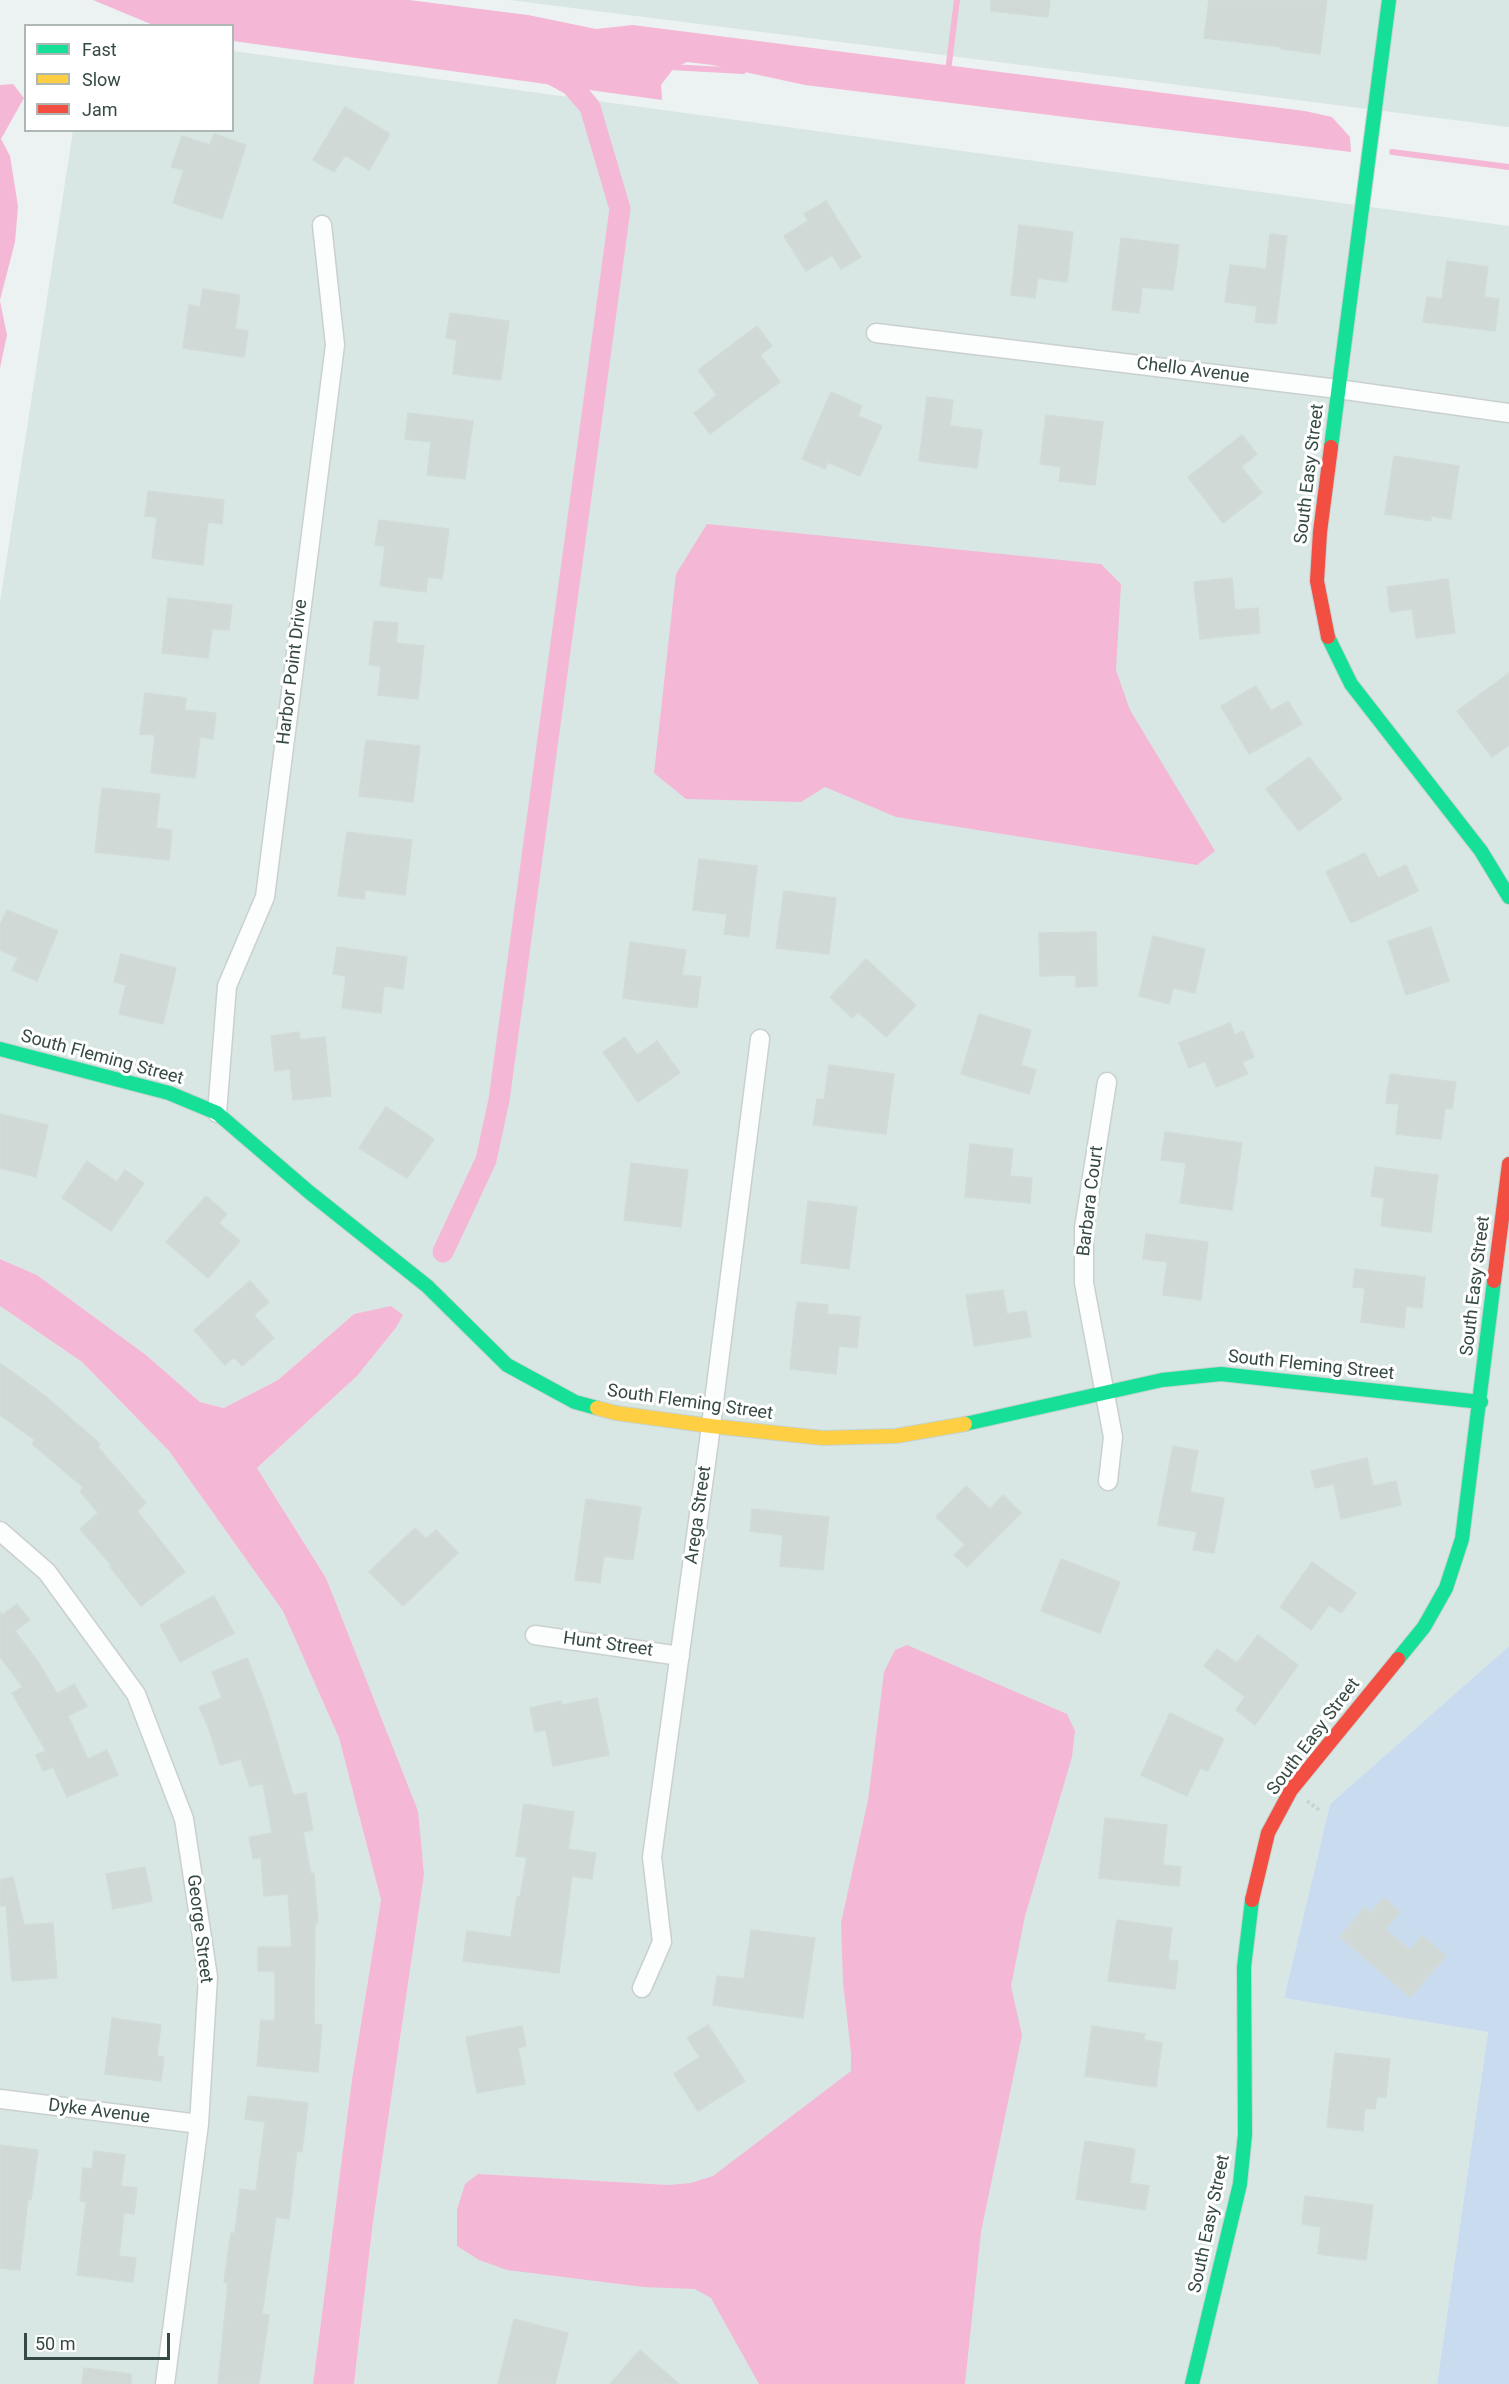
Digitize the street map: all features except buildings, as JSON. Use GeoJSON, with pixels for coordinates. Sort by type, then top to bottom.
{"type":"FeatureCollection","features":[{"type":"Feature","properties":{"kind":"street","name":"South Easy Street"},"geometry":{"type":"LineString","coordinates":[[1389,0],[1320,532],[1317,582],[1328,637],[1351,684],[1481,851],[1509,897]]}},
{"type":"Feature","properties":{"kind":"street","name":"Harbor Point Drive"},"geometry":{"type":"LineString","coordinates":[[217,1113],[227,986],[265,897],[335,345],[322,225]]}},
{"type":"Feature","properties":{"kind":"street","name":"Chello Avenue"},"geometry":{"type":"LineString","coordinates":[[876,333],[1338,389],[1509,413]]}},
{"type":"Feature","properties":{"kind":"street","name":"Arega Street"},"geometry":{"type":"LineString","coordinates":[[642,1988],[662,1942],[652,1857],[711,1426],[760,1039]]}},
{"type":"Feature","properties":{"kind":"street","name":"South Fleming Street"},"geometry":{"type":"LineString","coordinates":[[0,1048],[169,1092],[217,1113],[309,1192],[427,1286],[507,1365],[575,1402],[616,1413],[823,1438],[896,1436],[955,1426],[1162,1380],[1221,1374],[1481,1402]]}},
{"type":"Feature","properties":{"kind":"street","name":"Barbara Court"},"geometry":{"type":"LineString","coordinates":[[1107,1082],[1084,1228],[1084,1283],[1113,1437],[1108,1481]]}},
{"type":"Feature","properties":{"kind":"street","name":"South Easy Street"},"geometry":{"type":"LineString","coordinates":[[1192,2384],[1240,2184],[1245,2134],[1244,1967],[1253,1887],[1268,1833],[1291,1790],[1424,1627],[1446,1588],[1462,1539],[1481,1402],[1509,1164]]}},
{"type":"Feature","properties":{"kind":"street","name":"George Street"},"geometry":{"type":"LineString","coordinates":[[0,1531],[47,1572],[136,1694],[184,1819],[208,1977],[199,2124],[165,2384]]}},
{"type":"Feature","properties":{"kind":"street","name":"Hunt Street"},"geometry":{"type":"LineString","coordinates":[[536,1635],[680,1656]]}},
{"type":"Feature","properties":{"kind":"street","name":"Dyke Avenue"},"geometry":{"type":"LineString","coordinates":[[0,2099],[199,2124]]}},
{"type":"Feature","properties":{"kind":"shaded area"},"geometry":{"type":"Polygon","coordinates":[[[93,0],[409,0],[528,15],[596,29],[633,25],[1305,111],[1332,117],[1350,137],[1351,152],[805,85],[712,65],[687,62],[674,68],[661,85],[662,100],[234,41],[234,24],[151,24],[93,0]]]}},
{"type":"Feature","properties":{"kind":"shaded area"},"geometry":{"type":"Polygon","coordinates":[[[510,0],[1509,0],[1509,127],[510,0]]]}},
{"type":"Feature","properties":{"kind":"shaded area"},"geometry":{"type":"Polygon","coordinates":[[[234,51],[1509,226],[1509,1646],[1330,1804],[1284,1998],[1488,2032],[1437,2384],[354,2384],[373,2222],[424,1875],[326,1578],[257,1468],[357,1376],[395,1329],[354,1314],[278,1380],[225,1408],[200,1402],[146,1355],[37,1275],[0,1259],[0,602],[73,132],[234,132],[234,51]]]}},
{"type":"Feature","properties":{"kind":"shaded area"},"geometry":{"type":"Polygon","coordinates":[[[13,84],[24,98],[1,139],[10,156],[18,206],[15,242],[0,300],[0,85],[13,84]]]}},
{"type":"Feature","properties":{"kind":"shaded area"},"geometry":{"type":"Polygon","coordinates":[[[0,301],[7,335],[0,368],[0,301]]]}},
{"type":"Feature","properties":{"kind":"shaded area"},"geometry":{"type":"Polygon","coordinates":[[[707,524],[1101,564],[1121,584],[1116,670],[1130,710],[1215,851],[1197,865],[896,817],[825,787],[801,802],[686,799],[654,773],[676,574],[707,524]]]}},
{"type":"Feature","properties":{"kind":"shaded area"},"geometry":{"type":"Polygon","coordinates":[[[0,1259],[37,1275],[146,1355],[200,1402],[224,1408],[278,1380],[354,1314],[391,1306],[403,1315],[395,1329],[357,1376],[257,1468],[326,1578],[418,1811],[424,1875],[373,2222],[354,2384],[313,2384],[352,2079],[381,1900],[339,1738],[283,1611],[169,1451],[82,1362],[0,1306],[0,1259]]]}},
{"type":"Feature","properties":{"kind":"shaded area"},"geometry":{"type":"Polygon","coordinates":[[[0,1306],[82,1362],[169,1451],[284,1611],[339,1738],[381,1900],[352,2079],[313,2384],[0,2384],[0,1306]]]}},
{"type":"Feature","properties":{"kind":"shaded area"},"geometry":{"type":"Polygon","coordinates":[[[907,1645],[1067,1714],[1075,1731],[1072,1757],[1025,1916],[1011,1986],[1022,2035],[981,2232],[965,2384],[759,2384],[711,2298],[695,2289],[643,2287],[507,2270],[479,2260],[457,2246],[457,2210],[465,2184],[478,2174],[668,2185],[691,2183],[713,2176],[851,2071],[843,1982],[841,1923],[868,1800],[884,1672],[895,1650],[907,1645]]]}},
{"type":"Feature","properties":{"kind":"shaded area"},"geometry":{"type":"Polygon","coordinates":[[[1509,1646],[1509,2384],[1437,2384],[1488,2032],[1284,1998],[1330,1804],[1509,1646]]]}},
{"type":"Feature","properties":{"kind":"waterway"},"geometry":{"type":"LineString","coordinates":[[948,71],[957,0]]}},
{"type":"Feature","properties":{"kind":"waterway"},"geometry":{"type":"LineString","coordinates":[[670,67],[743,71]]}},
{"type":"Feature","properties":{"kind":"waterway"},"geometry":{"type":"LineString","coordinates":[[443,1252],[486,1160],[499,1100],[620,209],[590,107],[571,85],[551,74]]}},
{"type":"Feature","properties":{"kind":"waterway"},"geometry":{"type":"LineString","coordinates":[[1392,152],[1509,167]]}},
{"type":"Feature","properties":{"kind":"traffic: fast"},"geometry":{"type":"LineString","coordinates":[[1331,447],[1389,0]]}},
{"type":"Feature","properties":{"kind":"traffic: fast"},"geometry":{"type":"LineString","coordinates":[[1328,637],[1351,684],[1481,851],[1509,897]]}},
{"type":"Feature","properties":{"kind":"traffic: fast"},"geometry":{"type":"LineString","coordinates":[[0,1049],[169,1093],[217,1113],[309,1192],[427,1286],[507,1365],[575,1402],[597,1408]]}},
{"type":"Feature","properties":{"kind":"traffic: fast"},"geometry":{"type":"LineString","coordinates":[[1398,1659],[1424,1627],[1446,1588],[1462,1539],[1494,1281]]}},
{"type":"Feature","properties":{"kind":"traffic: fast"},"geometry":{"type":"LineString","coordinates":[[965,1424],[1162,1380],[1221,1374],[1481,1402]]}},
{"type":"Feature","properties":{"kind":"traffic: fast"},"geometry":{"type":"LineString","coordinates":[[1192,2384],[1240,2184],[1245,2134],[1244,1967],[1252,1900]]}},
{"type":"Feature","properties":{"kind":"traffic: slow"},"geometry":{"type":"LineString","coordinates":[[597,1408],[616,1413],[711,1426],[823,1438],[896,1436],[965,1424]]}},
{"type":"Feature","properties":{"kind":"traffic: jam"},"geometry":{"type":"LineString","coordinates":[[1328,637],[1317,581],[1320,532],[1331,447]]}},
{"type":"Feature","properties":{"kind":"traffic: jam"},"geometry":{"type":"LineString","coordinates":[[1494,1281],[1509,1164]]}},
{"type":"Feature","properties":{"kind":"traffic: jam"},"geometry":{"type":"LineString","coordinates":[[1252,1900],[1268,1833],[1291,1790],[1398,1659]]}}]}
